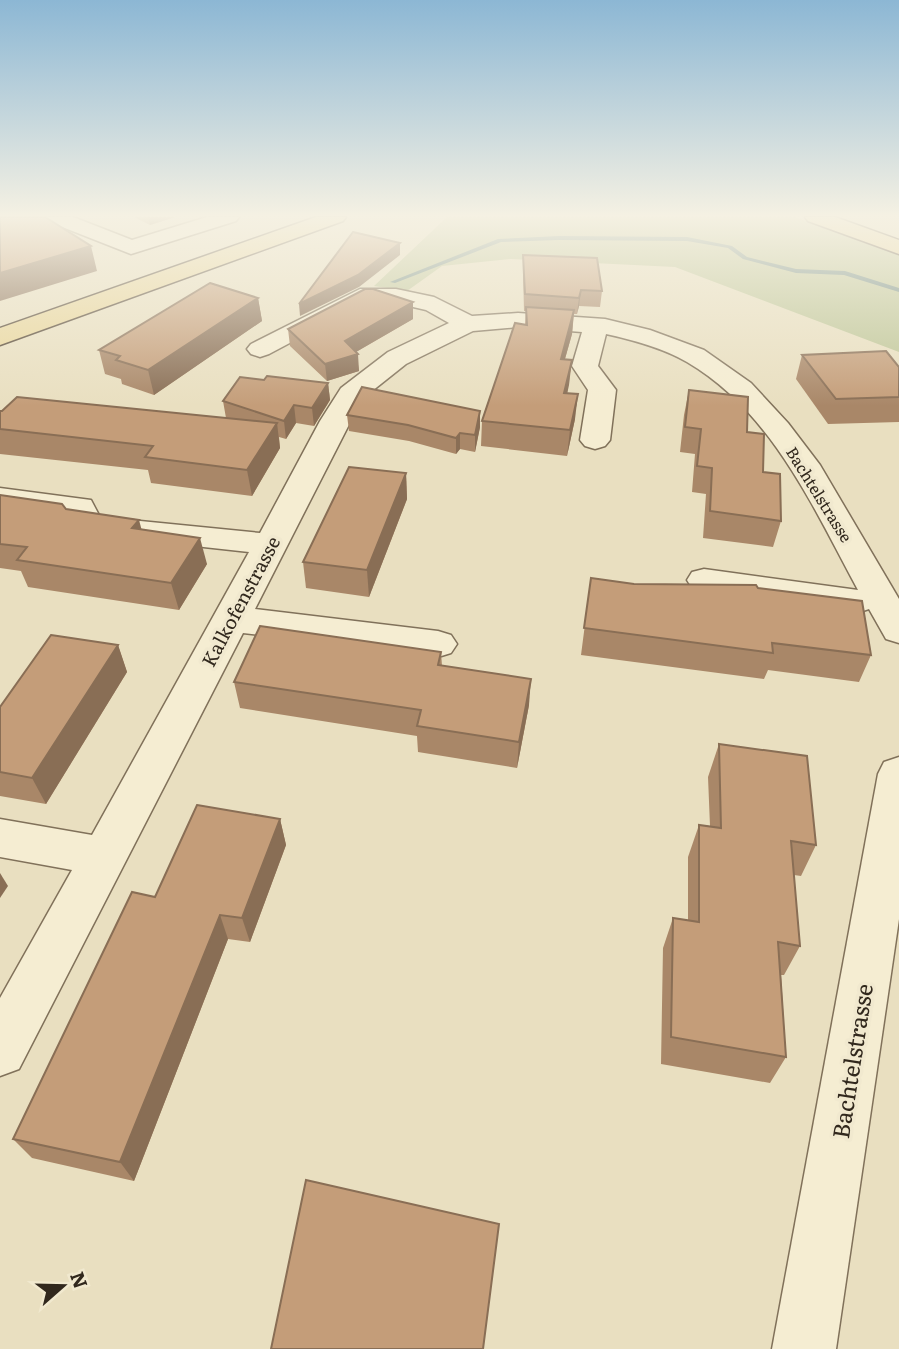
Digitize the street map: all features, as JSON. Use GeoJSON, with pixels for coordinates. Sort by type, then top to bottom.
{"type":"FeatureCollection","features":[{"type":"Feature","properties":{"kind":"main road"},"geometry":{"type":"LineString","coordinates":[[0,337],[160,280]]}},
{"type":"Feature","properties":{"kind":"street"},"geometry":{"type":"LineString","coordinates":[[260,349],[360,296],[396,296],[434,304],[468,324]]}},
{"type":"Feature","properties":{"kind":"street","name":"Kalkofenstrasse"},"geometry":{"type":"LineString","coordinates":[[0,1050],[232,619],[334,421],[351,394],[397,358],[468,324],[517,320],[601,326]]}},
{"type":"Feature","properties":{"kind":"street"},"geometry":{"type":"LineString","coordinates":[[595,440],[602,390],[585,366],[601,326]]}},
{"type":"Feature","properties":{"kind":"street","name":"Bachtelstrasse"},"geometry":{"type":"LineString","coordinates":[[601,326],[641,335],[695,356],[741,389],[778,429],[805,465],[893,618]]}},
{"type":"Feature","properties":{"kind":"street"},"geometry":{"type":"LineString","coordinates":[[0,497],[80,507],[88,526],[270,544]]}},
{"type":"Feature","properties":{"kind":"street"},"geometry":{"type":"LineString","coordinates":[[704,580],[893,618]]}},
{"type":"Feature","properties":{"kind":"street"},"geometry":{"type":"LineString","coordinates":[[232,619],[438,644]]}},
{"type":"Feature","properties":{"kind":"street","name":"Bachtelstrasse"},"geometry":{"type":"LineString","coordinates":[[804,1349],[899,774]]}},
{"type":"Feature","properties":{"kind":"street"},"geometry":{"type":"LineString","coordinates":[[0,838],[104,857]]}},
{"type":"Feature","properties":{"kind":"green space"},"geometry":{"type":"Polygon","coordinates":[[[380,280],[422,280],[407,291],[374,286],[380,280]]]}},
{"type":"Feature","properties":{"kind":"green space"},"geometry":{"type":"Polygon","coordinates":[[[709,280],[899,280],[899,352],[709,280]]]}},
{"type":"Feature","properties":{"kind":"building"},"geometry":{"type":"Polygon","coordinates":[[[317,280],[348,280],[299,304],[317,280]]]}},
{"type":"Feature","properties":{"kind":"building"},"geometry":{"type":"Polygon","coordinates":[[[524,280],[600,280],[602,291],[581,290],[579,298],[525,294],[524,280]]]}},
{"type":"Feature","properties":{"kind":"building"},"geometry":{"type":"Polygon","coordinates":[[[210,283],[258,298],[148,370],[116,360],[120,356],[99,350],[210,283]]]}},
{"type":"Feature","properties":{"kind":"building"},"geometry":{"type":"Polygon","coordinates":[[[365,289],[413,302],[345,341],[358,354],[325,364],[288,329],[365,289]]]}},
{"type":"Feature","properties":{"kind":"building"},"geometry":{"type":"Polygon","coordinates":[[[526,307],[574,310],[561,359],[572,360],[564,393],[578,394],[570,430],[482,421],[515,323],[527,325],[526,307]]]}},
{"type":"Feature","properties":{"kind":"building"},"geometry":{"type":"Polygon","coordinates":[[[886,351],[899,367],[899,397],[836,399],[802,355],[886,351]]]}},
{"type":"Feature","properties":{"kind":"building"},"geometry":{"type":"Polygon","coordinates":[[[267,376],[328,383],[312,408],[294,405],[284,421],[223,401],[240,377],[264,380],[267,376]]]}},
{"type":"Feature","properties":{"kind":"building"},"geometry":{"type":"Polygon","coordinates":[[[362,387],[480,411],[475,435],[460,433],[456,438],[408,425],[347,415],[362,387]]]}},
{"type":"Feature","properties":{"kind":"building"},"geometry":{"type":"Polygon","coordinates":[[[689,390],[748,397],[747,432],[764,434],[763,472],[780,474],[781,521],[710,511],[712,468],[697,466],[701,429],[685,427],[689,390]]]}},
{"type":"Feature","properties":{"kind":"building"},"geometry":{"type":"Polygon","coordinates":[[[17,397],[277,423],[247,470],[145,457],[153,446],[0,429],[0,411],[17,397]]]}},
{"type":"Feature","properties":{"kind":"building"},"geometry":{"type":"Polygon","coordinates":[[[349,467],[406,473],[367,570],[303,562],[349,467]]]}},
{"type":"Feature","properties":{"kind":"building"},"geometry":{"type":"Polygon","coordinates":[[[0,495],[62,504],[66,509],[139,520],[132,528],[200,538],[171,583],[17,560],[27,547],[0,544],[0,495]]]}},
{"type":"Feature","properties":{"kind":"building"},"geometry":{"type":"Polygon","coordinates":[[[591,578],[634,584],[756,585],[758,588],[862,601],[871,655],[772,643],[773,653],[584,628],[591,578]]]}},
{"type":"Feature","properties":{"kind":"building"},"geometry":{"type":"Polygon","coordinates":[[[260,626],[441,652],[438,665],[531,679],[519,742],[417,726],[421,710],[234,682],[260,626]]]}},
{"type":"Feature","properties":{"kind":"building"},"geometry":{"type":"Polygon","coordinates":[[[51,635],[118,645],[32,778],[0,772],[0,707],[51,635]]]}},
{"type":"Feature","properties":{"kind":"building"},"geometry":{"type":"Polygon","coordinates":[[[719,744],[807,756],[816,845],[791,841],[800,946],[778,942],[786,1057],[671,1037],[673,918],[699,922],[699,825],[721,828],[719,744]]]}},
{"type":"Feature","properties":{"kind":"building"},"geometry":{"type":"Polygon","coordinates":[[[197,805],[280,819],[242,918],[220,915],[120,1162],[13,1139],[132,892],[155,897],[197,805]]]}},
{"type":"Feature","properties":{"kind":"building"},"geometry":{"type":"Polygon","coordinates":[[[306,1180],[499,1224],[483,1349],[271,1349],[306,1180]]]}},
{"type":"Feature","properties":{"kind":"waterway"},"geometry":{"type":"LineString","coordinates":[[393,282],[398,280]]}},
{"type":"Feature","properties":{"kind":"waterway"},"geometry":{"type":"LineString","coordinates":[[867,280],[899,290]]}}]}
